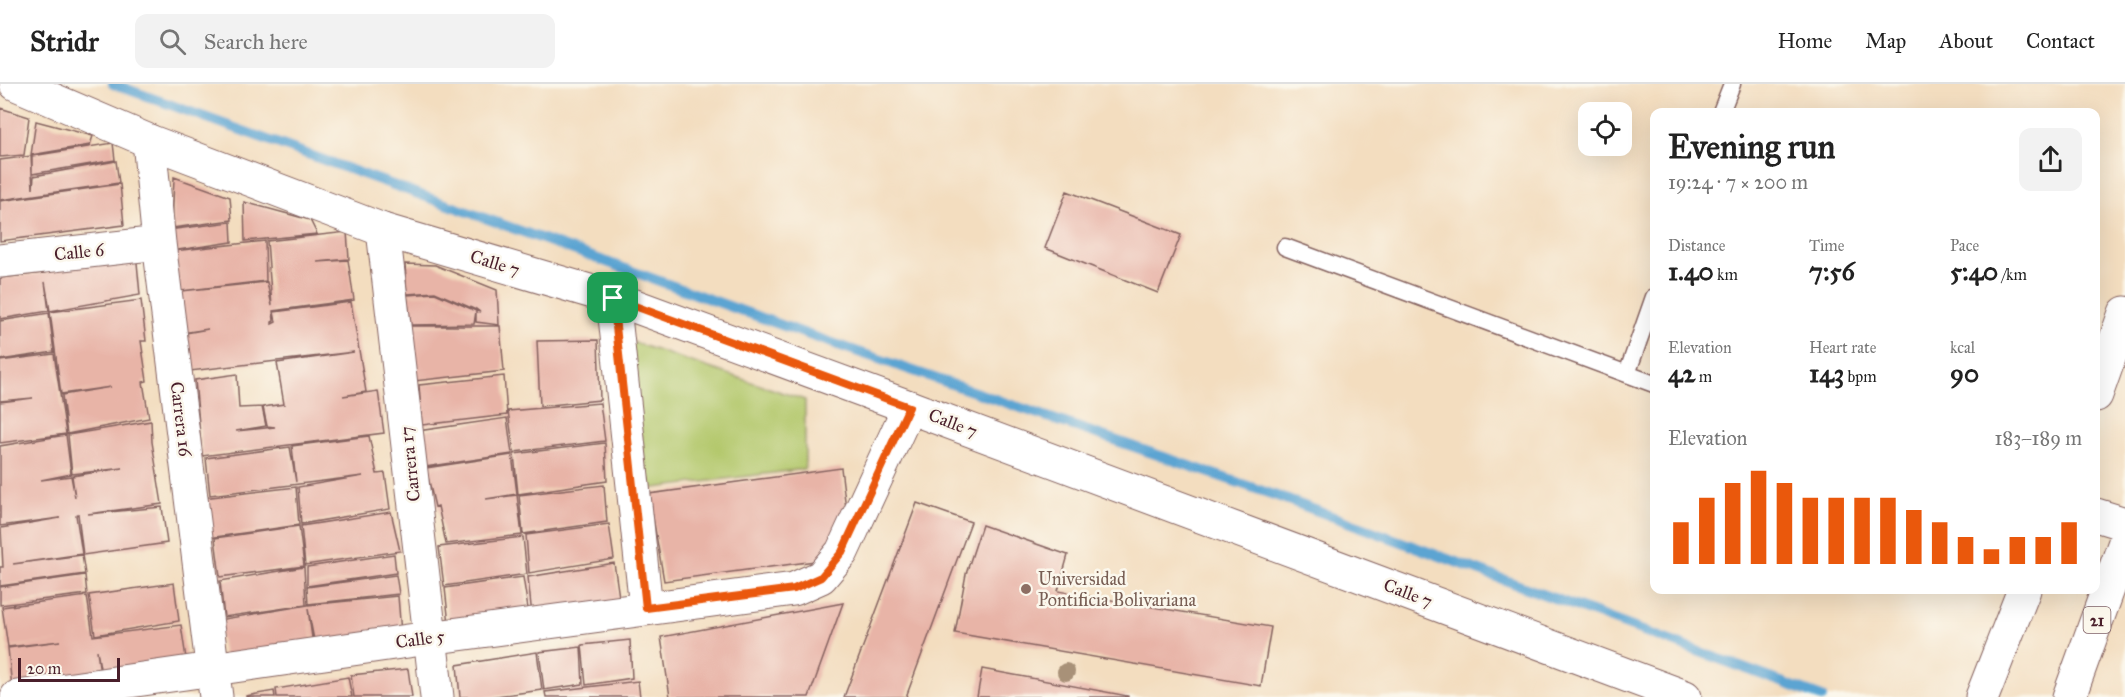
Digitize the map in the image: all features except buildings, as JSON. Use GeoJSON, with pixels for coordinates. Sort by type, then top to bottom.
{"type":"FeatureCollection","features":[{"type":"Feature","properties":{"kind":"main road","name":"Calle 7"},"geometry":{"type":"LineString","coordinates":[[16,84],[149,141],[384,230],[613,298],[1685,697]]}},
{"type":"Feature","properties":{"kind":"main road","name":"Carrera 16"},"geometry":{"type":"LineString","coordinates":[[149,141],[159,243],[214,683]]}},
{"type":"Feature","properties":{"kind":"main road","name":"Carrera 17"},"geometry":{"type":"LineString","coordinates":[[384,230],[437,697]]}},
{"type":"Feature","properties":{"kind":"main road","name":"Calle 6"},"geometry":{"type":"LineString","coordinates":[[0,261],[159,243]]}},
{"type":"Feature","properties":{"kind":"main road"},"geometry":{"type":"LineString","coordinates":[[613,298],[646,608]]}},
{"type":"Feature","properties":{"kind":"main road"},"geometry":{"type":"LineString","coordinates":[[2100,384],[2125,314]]}},
{"type":"Feature","properties":{"kind":"main road","name":"Calle 5"},"geometry":{"type":"LineString","coordinates":[[17,697],[214,683],[429,638],[794,589],[821,577],[842,552],[909,407]]}},
{"type":"Feature","properties":{"kind":"main road"},"geometry":{"type":"LineString","coordinates":[[2100,516],[2125,524]]}},
{"type":"Feature","properties":{"kind":"main road","name":"21"},"geometry":{"type":"LineString","coordinates":[[2069,697],[2125,542]]}},
{"type":"Feature","properties":{"kind":"main road"},"geometry":{"type":"LineString","coordinates":[[1982,697],[2022,594]]}},
{"type":"Feature","properties":{"kind":"lane"},"geometry":{"type":"LineString","coordinates":[[1723,108],[1732,84]]}},
{"type":"Feature","properties":{"kind":"lane"},"geometry":{"type":"LineString","coordinates":[[1285,247],[1650,383]]}},
{"type":"Feature","properties":{"kind":"lane"},"geometry":{"type":"LineString","coordinates":[[1627,374],[1650,319]]}},
{"type":"Feature","properties":{"kind":"green space"},"geometry":{"type":"Polygon","coordinates":[[[629,341],[805,400],[805,469],[647,489],[629,341]]]}},
{"type":"Feature","properties":{"kind":"waterway"},"geometry":{"type":"LineString","coordinates":[[113,84],[809,335],[1277,496],[1822,697]]}},
{"type":"Feature","properties":{"kind":"place","name":"Universidad Pontificia Bolivariana"},"geometry":{"type":"Point","coordinates":[1026,589]}},
{"type":"Feature","properties":{"kind":"route"},"geometry":{"type":"LineString","coordinates":[[613,298],[909,407],[842,552],[821,577],[794,589],[646,608],[613,298]]}}]}
